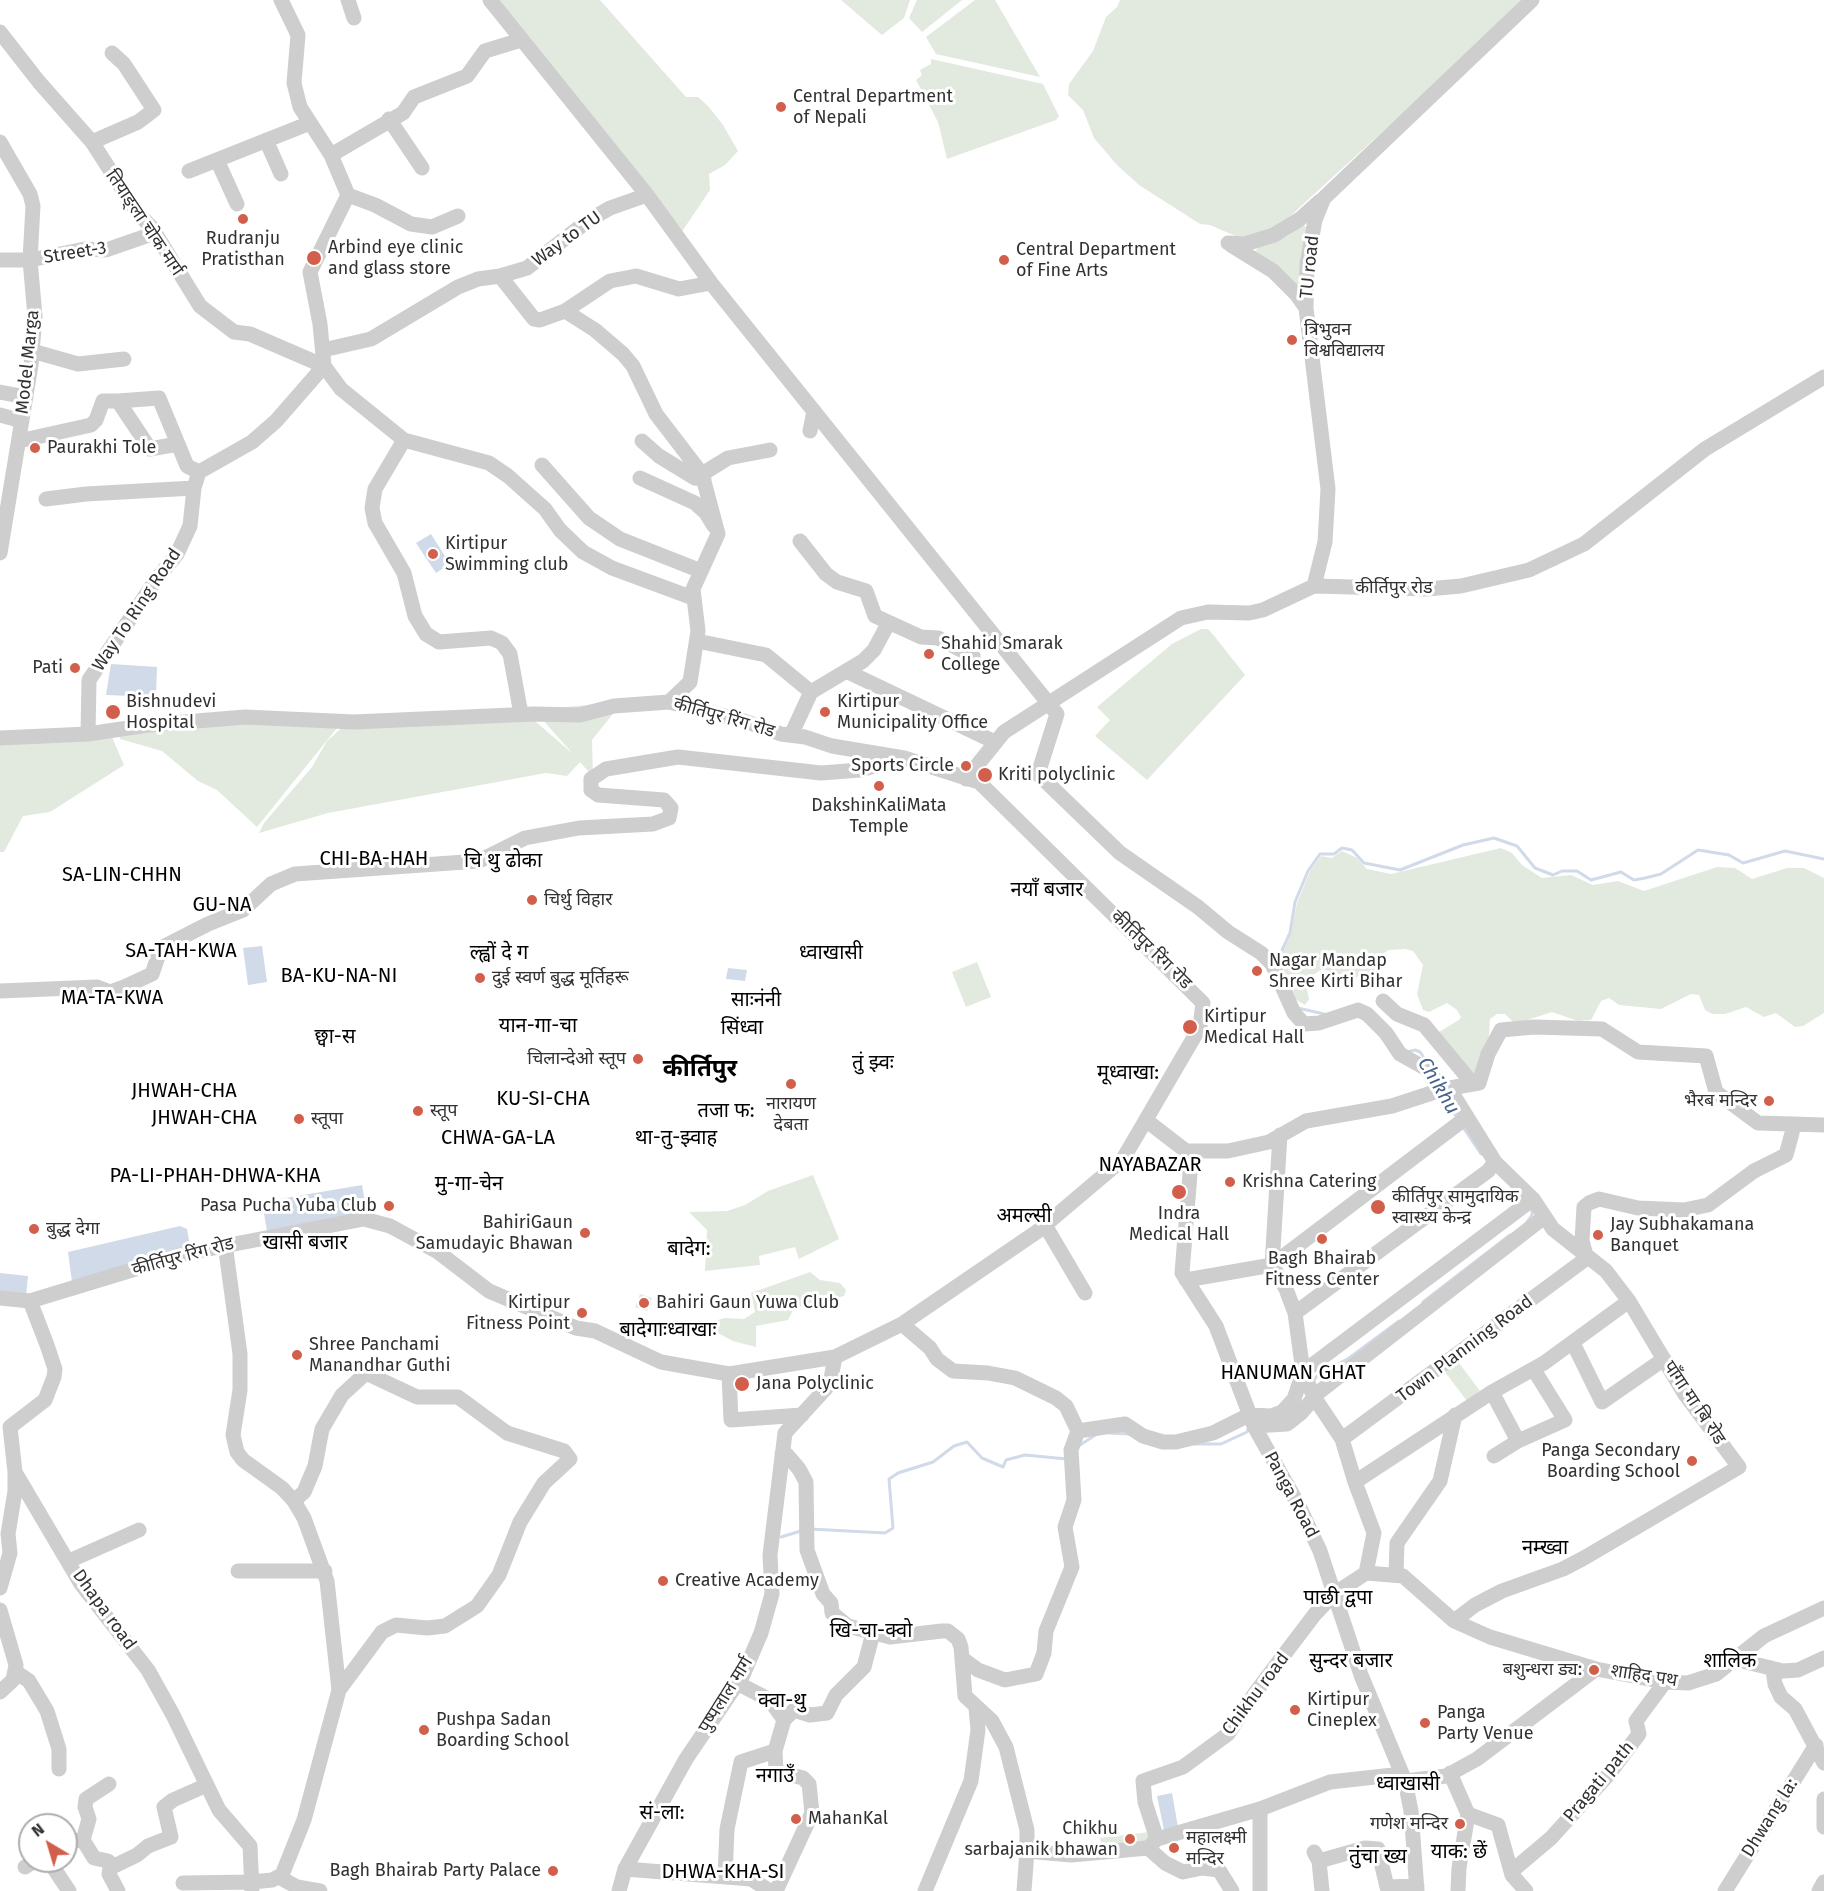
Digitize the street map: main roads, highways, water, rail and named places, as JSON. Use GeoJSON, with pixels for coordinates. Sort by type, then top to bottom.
{"type":"FeatureCollection","features":[{"type":"Feature","properties":{"kind":"water","name":"Kirtipur Swimming club"},"geometry":{"type":"Polygon","coordinates":[[[431,534],[450,564],[436,573],[416,543],[431,534]]]}},
{"type":"Feature","properties":{"kind":"water"},"geometry":{"type":"Polygon","coordinates":[[[111,664],[157,667],[156,697],[106,695],[111,664]]]}},
{"type":"Feature","properties":{"kind":"water"},"geometry":{"type":"Polygon","coordinates":[[[262,946],[267,982],[248,985],[243,948],[262,946]]]}},
{"type":"Feature","properties":{"kind":"water"},"geometry":{"type":"Polygon","coordinates":[[[728,968],[747,970],[745,981],[726,979],[728,968]]]}},
{"type":"Feature","properties":{"kind":"water"},"geometry":{"type":"Polygon","coordinates":[[[362,1185],[367,1213],[267,1231],[262,1202],[362,1185]]]}},
{"type":"Feature","properties":{"kind":"water"},"geometry":{"type":"Polygon","coordinates":[[[180,1226],[187,1229],[190,1246],[72,1282],[68,1252],[180,1226]]]}},
{"type":"Feature","properties":{"kind":"water"},"geometry":{"type":"Polygon","coordinates":[[[0,1273],[28,1276],[26,1296],[0,1293],[0,1273]]]}},
{"type":"Feature","properties":{"kind":"water"},"geometry":{"type":"Polygon","coordinates":[[[1172,1793],[1178,1827],[1164,1830],[1157,1796],[1172,1793]]]}},
{"type":"Feature","properties":{"kind":"waterway","name":"Chikhu"},"geometry":{"type":"LineString","coordinates":[[1277,961],[1290,933],[1295,902],[1308,871],[1320,854],[1334,854],[1342,848],[1352,850],[1364,863],[1400,870],[1463,845],[1494,838],[1517,846],[1535,868],[1553,875],[1562,871],[1577,871],[1591,880],[1621,872],[1634,880],[1661,874],[1698,850],[1729,855],[1743,863],[1785,851],[1824,859]]}},
{"type":"Feature","properties":{"kind":"waterway","name":"Chikhu"},"geometry":{"type":"LineString","coordinates":[[1298,1008],[1324,1014]]}},
{"type":"Feature","properties":{"kind":"waterway","name":"Chikhu"},"geometry":{"type":"LineString","coordinates":[[1407,1052],[1415,1050],[1420,1052],[1427,1062]]}},
{"type":"Feature","properties":{"kind":"waterway","name":"Chikhu"},"geometry":{"type":"LineString","coordinates":[[1441,1095],[1458,1119]]}},
{"type":"Feature","properties":{"kind":"waterway","name":"Chikhu"},"geometry":{"type":"LineString","coordinates":[[1463,1127],[1481,1154]]}},
{"type":"Feature","properties":{"kind":"waterway","name":"Chikhu"},"geometry":{"type":"LineString","coordinates":[[1527,1222],[1532,1215],[1532,1210]]}},
{"type":"Feature","properties":{"kind":"waterway","name":"Chikhu"},"geometry":{"type":"LineString","coordinates":[[1423,1302],[1510,1235]]}},
{"type":"Feature","properties":{"kind":"waterway","name":"Chikhu"},"geometry":{"type":"LineString","coordinates":[[1312,1383],[1317,1376],[1349,1358],[1399,1321]]}},
{"type":"Feature","properties":{"kind":"waterway","name":"Chikhu"},"geometry":{"type":"LineString","coordinates":[[1194,1444],[1221,1444],[1247,1432],[1248,1429]]}},
{"type":"Feature","properties":{"kind":"waterway","name":"Chikhu"},"geometry":{"type":"LineString","coordinates":[[1109,1433],[1130,1434]]}},
{"type":"Feature","properties":{"kind":"waterway","name":"Chikhu"},"geometry":{"type":"LineString","coordinates":[[1080,1445],[1097,1434]]}},
{"type":"Feature","properties":{"kind":"waterway"},"geometry":{"type":"LineString","coordinates":[[810,1529],[885,1533],[893,1528],[889,1479],[898,1473],[933,1462],[954,1446],[967,1442],[982,1458],[1003,1467],[1006,1460],[1025,1455],[1067,1459]]}},
{"type":"Feature","properties":{"kind":"waterway"},"geometry":{"type":"LineString","coordinates":[[781,1537],[801,1531]]}},
{"type":"Feature","properties":{"kind":"place","name":"Central Department of Nepali"},"geometry":{"type":"Point","coordinates":[781,107]}},
{"type":"Feature","properties":{"kind":"place","name":"Rudranju Pratisthan"},"geometry":{"type":"Point","coordinates":[243,219]}},
{"type":"Feature","properties":{"kind":"place","name":"Arbind eye clinic and glass store"},"geometry":{"type":"Point","coordinates":[314,258]}},
{"type":"Feature","properties":{"kind":"place","name":"Central Department of Fine Arts"},"geometry":{"type":"Point","coordinates":[1004,260]}},
{"type":"Feature","properties":{"kind":"place","name":"त्रिभुवन विश्वविद्यालय"},"geometry":{"type":"Point","coordinates":[1292,340]}},
{"type":"Feature","properties":{"kind":"place","name":"Paurakhi Tole"},"geometry":{"type":"Point","coordinates":[35,448]}},
{"type":"Feature","properties":{"kind":"place","name":"Kirtipur Swimming club"},"geometry":{"type":"Point","coordinates":[433,554]}},
{"type":"Feature","properties":{"kind":"place","name":"Shahid Smarak College"},"geometry":{"type":"Point","coordinates":[929,654]}},
{"type":"Feature","properties":{"kind":"place","name":"Pati"},"geometry":{"type":"Point","coordinates":[75,668]}},
{"type":"Feature","properties":{"kind":"place","name":"Bishnudevi Hospital"},"geometry":{"type":"Point","coordinates":[113,712]}},
{"type":"Feature","properties":{"kind":"place","name":"Kirtipur Municipality Office"},"geometry":{"type":"Point","coordinates":[825,712]}},
{"type":"Feature","properties":{"kind":"place","name":"Sports Circle"},"geometry":{"type":"Point","coordinates":[966,766]}},
{"type":"Feature","properties":{"kind":"place","name":"Kriti polyclinic"},"geometry":{"type":"Point","coordinates":[985,775]}},
{"type":"Feature","properties":{"kind":"place","name":"DakshinKaliMata Temple"},"geometry":{"type":"Point","coordinates":[879,786]}},
{"type":"Feature","properties":{"kind":"place","name":"चिर्थु विहार"},"geometry":{"type":"Point","coordinates":[532,900]}},
{"type":"Feature","properties":{"kind":"place","name":"Nagar Mandap Shree Kirti Bihar"},"geometry":{"type":"Point","coordinates":[1257,971]}},
{"type":"Feature","properties":{"kind":"place","name":"दुई स्वर्ण बुद्ध मूर्तिहरू"},"geometry":{"type":"Point","coordinates":[480,978]}},
{"type":"Feature","properties":{"kind":"place","name":"Kirtipur Medical Hall"},"geometry":{"type":"Point","coordinates":[1190,1027]}},
{"type":"Feature","properties":{"kind":"place","name":"चिलान्देओ स्तूप"},"geometry":{"type":"Point","coordinates":[638,1059]}},
{"type":"Feature","properties":{"kind":"place","name":"नारायण देबता"},"geometry":{"type":"Point","coordinates":[791,1084]}},
{"type":"Feature","properties":{"kind":"place","name":"भैरब मन्दिर"},"geometry":{"type":"Point","coordinates":[1769,1101]}},
{"type":"Feature","properties":{"kind":"place","name":"स्तूप"},"geometry":{"type":"Point","coordinates":[418,1111]}},
{"type":"Feature","properties":{"kind":"place","name":"स्तूपा"},"geometry":{"type":"Point","coordinates":[299,1119]}},
{"type":"Feature","properties":{"kind":"place","name":"Krishna Catering"},"geometry":{"type":"Point","coordinates":[1230,1182]}},
{"type":"Feature","properties":{"kind":"place","name":"Indra Medical Hall"},"geometry":{"type":"Point","coordinates":[1179,1192]}},
{"type":"Feature","properties":{"kind":"place","name":"Pasa Pucha Yuba Club"},"geometry":{"type":"Point","coordinates":[389,1206]}},
{"type":"Feature","properties":{"kind":"place","name":"कीर्तिपुर सामुदायिक स्वास्थ्य केन्द्र"},"geometry":{"type":"Point","coordinates":[1378,1207]}},
{"type":"Feature","properties":{"kind":"place","name":"बुद्ध देगा"},"geometry":{"type":"Point","coordinates":[34,1229]}},
{"type":"Feature","properties":{"kind":"place","name":"BahiriGaun Samudayic Bhawan"},"geometry":{"type":"Point","coordinates":[585,1233]}},
{"type":"Feature","properties":{"kind":"place","name":"Jay Subhakamana Banquet"},"geometry":{"type":"Point","coordinates":[1598,1235]}},
{"type":"Feature","properties":{"kind":"place","name":"Bagh Bhairab Fitness Center"},"geometry":{"type":"Point","coordinates":[1322,1239]}},
{"type":"Feature","properties":{"kind":"place","name":"Bahiri Gaun Yuwa Club"},"geometry":{"type":"Point","coordinates":[644,1303]}},
{"type":"Feature","properties":{"kind":"place","name":"Kirtipur Fitness Point"},"geometry":{"type":"Point","coordinates":[582,1313]}},
{"type":"Feature","properties":{"kind":"place","name":"Shree Panchami Manandhar Guthi"},"geometry":{"type":"Point","coordinates":[297,1355]}},
{"type":"Feature","properties":{"kind":"place","name":"Jana Polyclinic"},"geometry":{"type":"Point","coordinates":[742,1384]}},
{"type":"Feature","properties":{"kind":"place","name":"Panga Secondary Boarding School"},"geometry":{"type":"Point","coordinates":[1692,1461]}},
{"type":"Feature","properties":{"kind":"place","name":"Creative Academy"},"geometry":{"type":"Point","coordinates":[663,1581]}},
{"type":"Feature","properties":{"kind":"place","name":"बशुन्धरा ड्य:"},"geometry":{"type":"Point","coordinates":[1594,1670]}},
{"type":"Feature","properties":{"kind":"place","name":"Kirtipur Cineplex"},"geometry":{"type":"Point","coordinates":[1295,1710]}},
{"type":"Feature","properties":{"kind":"place","name":"Panga Party Venue"},"geometry":{"type":"Point","coordinates":[1425,1723]}},
{"type":"Feature","properties":{"kind":"place","name":"Pushpa Sadan Boarding School"},"geometry":{"type":"Point","coordinates":[424,1730]}},
{"type":"Feature","properties":{"kind":"place","name":"MahanKal"},"geometry":{"type":"Point","coordinates":[796,1819]}},
{"type":"Feature","properties":{"kind":"place","name":"गणेश मन्दिर"},"geometry":{"type":"Point","coordinates":[1460,1824]}},
{"type":"Feature","properties":{"kind":"place","name":"Chikhu sarbajanik bhawan"},"geometry":{"type":"Point","coordinates":[1130,1839]}},
{"type":"Feature","properties":{"kind":"place","name":"महालक्ष्मी मन्दिर"},"geometry":{"type":"Point","coordinates":[1174,1848]}},
{"type":"Feature","properties":{"kind":"place","name":"Bagh Bhairab Party Palace"},"geometry":{"type":"Point","coordinates":[553,1871]}},
{"type":"Feature","properties":{"kind":"district","name":"CHI-BA-HAH"},"geometry":{"type":"Point","coordinates":[374,859]}},
{"type":"Feature","properties":{"kind":"district","name":"चि थु ढोका"},"geometry":{"type":"Point","coordinates":[503,861]}},
{"type":"Feature","properties":{"kind":"district","name":"SA-LIN-CHHN"},"geometry":{"type":"Point","coordinates":[122,875]}},
{"type":"Feature","properties":{"kind":"district","name":"नयाँ बजार"},"geometry":{"type":"Point","coordinates":[1047,890]}},
{"type":"Feature","properties":{"kind":"district","name":"GU-NA"},"geometry":{"type":"Point","coordinates":[222,905]}},
{"type":"Feature","properties":{"kind":"district","name":"SA-TAH-KWA"},"geometry":{"type":"Point","coordinates":[181,951]}},
{"type":"Feature","properties":{"kind":"district","name":"ल्ह्वों दे ग"},"geometry":{"type":"Point","coordinates":[499,953]}},
{"type":"Feature","properties":{"kind":"district","name":"ध्वाखासी"},"geometry":{"type":"Point","coordinates":[831,953]}},
{"type":"Feature","properties":{"kind":"district","name":"BA-KU-NA-NI"},"geometry":{"type":"Point","coordinates":[339,976]}},
{"type":"Feature","properties":{"kind":"district","name":"MA-TA-KWA"},"geometry":{"type":"Point","coordinates":[112,998]}},
{"type":"Feature","properties":{"kind":"district","name":"साःनंनी"},"geometry":{"type":"Point","coordinates":[756,1000]}},
{"type":"Feature","properties":{"kind":"district","name":"यान-गा-चा"},"geometry":{"type":"Point","coordinates":[538,1026]}},
{"type":"Feature","properties":{"kind":"district","name":"सिंध्वा"},"geometry":{"type":"Point","coordinates":[742,1028]}},
{"type":"Feature","properties":{"kind":"district","name":"छ्वा-स"},"geometry":{"type":"Point","coordinates":[335,1037]}},
{"type":"Feature","properties":{"kind":"district","name":"तुं झ्वः"},"geometry":{"type":"Point","coordinates":[873,1063]}},
{"type":"Feature","properties":{"kind":"district","name":"कीर्तिपुर"},"geometry":{"type":"Point","coordinates":[700,1069]}},
{"type":"Feature","properties":{"kind":"district","name":"मूध्वाखा:"},"geometry":{"type":"Point","coordinates":[1128,1073]}},
{"type":"Feature","properties":{"kind":"district","name":"JHWAH-CHA"},"geometry":{"type":"Point","coordinates":[184,1091]}},
{"type":"Feature","properties":{"kind":"district","name":"KU-SI-CHA"},"geometry":{"type":"Point","coordinates":[543,1099]}},
{"type":"Feature","properties":{"kind":"district","name":"तजा फ:"},"geometry":{"type":"Point","coordinates":[726,1111]}},
{"type":"Feature","properties":{"kind":"district","name":"JHWAH-CHA"},"geometry":{"type":"Point","coordinates":[204,1118]}},
{"type":"Feature","properties":{"kind":"district","name":"CHWA-GA-LA"},"geometry":{"type":"Point","coordinates":[498,1138]}},
{"type":"Feature","properties":{"kind":"district","name":"था-तु-झ्वाह"},"geometry":{"type":"Point","coordinates":[676,1138]}},
{"type":"Feature","properties":{"kind":"district","name":"NAYABAZAR"},"geometry":{"type":"Point","coordinates":[1150,1165]}},
{"type":"Feature","properties":{"kind":"district","name":"PA-LI-PHAH-DHWA-KHA"},"geometry":{"type":"Point","coordinates":[215,1176]}},
{"type":"Feature","properties":{"kind":"district","name":"मु-गा-चेन"},"geometry":{"type":"Point","coordinates":[469,1184]}},
{"type":"Feature","properties":{"kind":"district","name":"अमल्सी"},"geometry":{"type":"Point","coordinates":[1024,1216]}},
{"type":"Feature","properties":{"kind":"district","name":"खासी बजार"},"geometry":{"type":"Point","coordinates":[305,1243]}},
{"type":"Feature","properties":{"kind":"district","name":"बादेग:"},"geometry":{"type":"Point","coordinates":[689,1249]}},
{"type":"Feature","properties":{"kind":"district","name":"बादेगाःध्वाखाः"},"geometry":{"type":"Point","coordinates":[668,1330]}},
{"type":"Feature","properties":{"kind":"district","name":"HANUMAN GHAT"},"geometry":{"type":"Point","coordinates":[1293,1373]}},
{"type":"Feature","properties":{"kind":"district","name":"नम्ख्वा"},"geometry":{"type":"Point","coordinates":[1545,1548]}},
{"type":"Feature","properties":{"kind":"district","name":"पाछी द्वपा"},"geometry":{"type":"Point","coordinates":[1338,1598]}},
{"type":"Feature","properties":{"kind":"district","name":"खि-चा-क्वो"},"geometry":{"type":"Point","coordinates":[871,1631]}},
{"type":"Feature","properties":{"kind":"district","name":"सुन्दर बजार"},"geometry":{"type":"Point","coordinates":[1351,1661]}},
{"type":"Feature","properties":{"kind":"district","name":"शालिक"},"geometry":{"type":"Point","coordinates":[1730,1661]}},
{"type":"Feature","properties":{"kind":"district","name":"क्वा-थु"},"geometry":{"type":"Point","coordinates":[782,1701]}},
{"type":"Feature","properties":{"kind":"district","name":"नगाउँ"},"geometry":{"type":"Point","coordinates":[775,1776]}},
{"type":"Feature","properties":{"kind":"district","name":"ध्वाखासी"},"geometry":{"type":"Point","coordinates":[1408,1784]}},
{"type":"Feature","properties":{"kind":"district","name":"सं-ला:"},"geometry":{"type":"Point","coordinates":[662,1813]}},
{"type":"Feature","properties":{"kind":"district","name":"याक: छें"},"geometry":{"type":"Point","coordinates":[1459,1852]}},
{"type":"Feature","properties":{"kind":"district","name":"तुंचा ख्य"},"geometry":{"type":"Point","coordinates":[1378,1857]}},
{"type":"Feature","properties":{"kind":"district","name":"DHWA-KHA-SI"},"geometry":{"type":"Point","coordinates":[723,1872]}}]}
